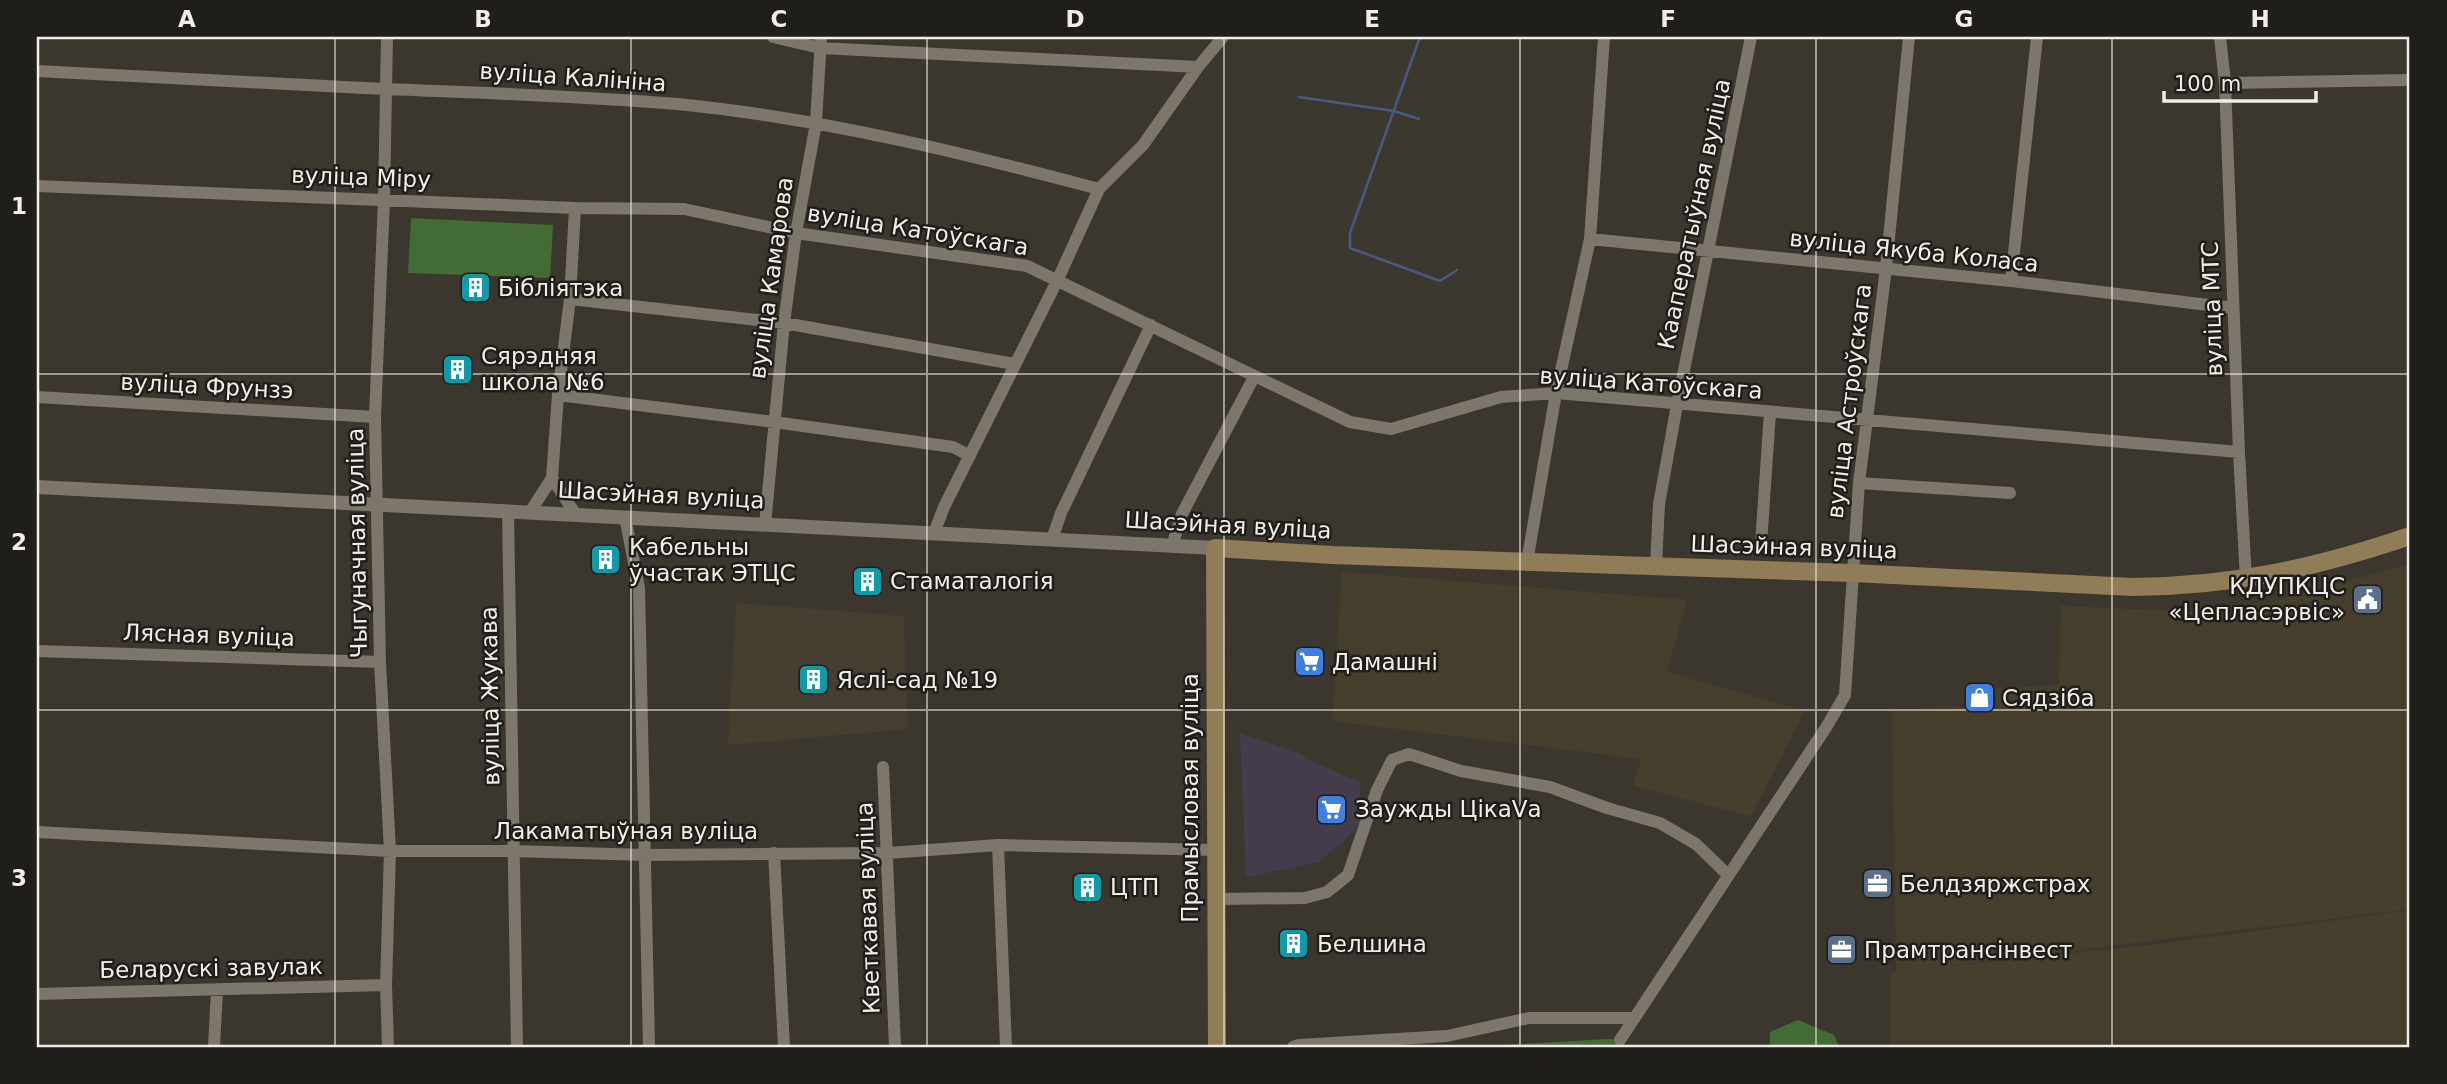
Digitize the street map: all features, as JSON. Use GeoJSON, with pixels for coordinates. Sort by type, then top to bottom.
{"type":"FeatureCollection","features":[{"type":"Feature","properties":{"kind":"main road","name":"Шасэйная вуліца"},"geometry":{"type":"LineString","coordinates":[[1215,548],[2171,587],[2246,580],[2316,565],[2410,536]]}},
{"type":"Feature","properties":{"kind":"main road","name":"Прамысловая вуліца"},"geometry":{"type":"LineString","coordinates":[[1215,548],[1217,1047]]}},
{"type":"Feature","properties":{"kind":"street","name":"Чыгуначная вуліца"},"geometry":{"type":"LineString","coordinates":[[387,37],[384,199],[375,417],[380,662],[390,851],[386,985],[388,1047]]}},
{"type":"Feature","properties":{"kind":"street"},"geometry":{"type":"LineString","coordinates":[[773,37],[1198,67]]}},
{"type":"Feature","properties":{"kind":"street"},"geometry":{"type":"LineString","coordinates":[[934,533],[944,507],[1058,279],[1099,189],[1143,145],[1198,67],[1223,37]]}},
{"type":"Feature","properties":{"kind":"street"},"geometry":{"type":"LineString","coordinates":[[1527,562],[1556,393],[1590,239],[1604,37]]}},
{"type":"Feature","properties":{"kind":"street","name":"Кааператыўная вуліца"},"geometry":{"type":"LineString","coordinates":[[1656,566],[1659,503],[1751,37]]}},
{"type":"Feature","properties":{"kind":"street","name":"вуліца Астроўскага"},"geometry":{"type":"LineString","coordinates":[[1620,1040],[1845,695],[1865,421],[1886,268],[1909,37]]}},
{"type":"Feature","properties":{"kind":"street"},"geometry":{"type":"LineString","coordinates":[[2011,281],[2037,37]]}},
{"type":"Feature","properties":{"kind":"street","name":"вуліца МТС"},"geometry":{"type":"LineString","coordinates":[[2220,37],[2225,83],[2246,580]]}},
{"type":"Feature","properties":{"kind":"street","name":"вуліца Камарова"},"geometry":{"type":"LineString","coordinates":[[765,525],[784,323],[796,233],[816,123],[820,42]]}},
{"type":"Feature","properties":{"kind":"street","name":"вуліца Калініна"},"geometry":{"type":"LineString","coordinates":[[37,71],[528,94],[678,104],[816,123],[961,153],[1099,189]]}},
{"type":"Feature","properties":{"kind":"street"},"geometry":{"type":"LineString","coordinates":[[2225,83],[2410,80]]}},
{"type":"Feature","properties":{"kind":"street","name":"вуліца Міру"},"geometry":{"type":"LineString","coordinates":[[37,186],[575,208],[684,209]]}},
{"type":"Feature","properties":{"kind":"street"},"geometry":{"type":"LineString","coordinates":[[530,512],[552,478],[558,395],[570,299],[575,208]]}},
{"type":"Feature","properties":{"kind":"street","name":"вуліца Катоўскага"},"geometry":{"type":"LineString","coordinates":[[684,209],[796,233],[1027,266],[1350,422],[1391,429],[1501,397],[1556,393],[2239,452]]}},
{"type":"Feature","properties":{"kind":"street","name":"вуліца Якуба Коласа"},"geometry":{"type":"LineString","coordinates":[[1590,239],[2011,281],[2233,308]]}},
{"type":"Feature","properties":{"kind":"street"},"geometry":{"type":"LineString","coordinates":[[570,299],[784,323],[1014,363]]}},
{"type":"Feature","properties":{"kind":"street"},"geometry":{"type":"LineString","coordinates":[[1052,539],[1061,513],[1151,325]]}},
{"type":"Feature","properties":{"kind":"street"},"geometry":{"type":"LineString","coordinates":[[1172,546],[1182,514],[1254,377]]}},
{"type":"Feature","properties":{"kind":"street"},"geometry":{"type":"LineString","coordinates":[[558,395],[953,447],[970,456]]}},
{"type":"Feature","properties":{"kind":"street","name":"вуліца Фрунзэ"},"geometry":{"type":"LineString","coordinates":[[37,397],[375,417]]}},
{"type":"Feature","properties":{"kind":"street"},"geometry":{"type":"LineString","coordinates":[[1761,544],[1770,412]]}},
{"type":"Feature","properties":{"kind":"street"},"geometry":{"type":"LineString","coordinates":[[552,478],[576,515]]}},
{"type":"Feature","properties":{"kind":"street"},"geometry":{"type":"LineString","coordinates":[[1859,483],[2010,493]]}},
{"type":"Feature","properties":{"kind":"street","name":"Шасэйная вуліца"},"geometry":{"type":"LineString","coordinates":[[37,487],[1215,548]]}},
{"type":"Feature","properties":{"kind":"street","name":"вуліца Жукава"},"geometry":{"type":"LineString","coordinates":[[508,511],[517,1047]]}},
{"type":"Feature","properties":{"kind":"street"},"geometry":{"type":"LineString","coordinates":[[625,517],[639,588],[649,1047]]}},
{"type":"Feature","properties":{"kind":"street","name":"Лясная вуліца"},"geometry":{"type":"LineString","coordinates":[[37,651],[380,662]]}},
{"type":"Feature","properties":{"kind":"street"},"geometry":{"type":"LineString","coordinates":[[1215,899],[1305,898],[1327,892],[1348,875],[1377,790],[1392,760],[1409,754],[1461,771],[1550,787],[1607,808],[1660,823],[1696,844],[1728,875]]}},
{"type":"Feature","properties":{"kind":"street","name":"Кветкавая вуліца"},"geometry":{"type":"LineString","coordinates":[[883,767],[895,1047]]}},
{"type":"Feature","properties":{"kind":"street","name":"Лакаматыўная вуліца"},"geometry":{"type":"LineString","coordinates":[[37,832],[390,851],[645,855],[888,853],[998,845],[1215,850]]}},
{"type":"Feature","properties":{"kind":"street"},"geometry":{"type":"LineString","coordinates":[[998,845],[1006,1047]]}},
{"type":"Feature","properties":{"kind":"street"},"geometry":{"type":"LineString","coordinates":[[774,853],[784,1047]]}},
{"type":"Feature","properties":{"kind":"street","name":"Беларускі завулак"},"geometry":{"type":"LineString","coordinates":[[37,994],[386,985]]}},
{"type":"Feature","properties":{"kind":"street"},"geometry":{"type":"LineString","coordinates":[[214,1047],[217,989]]}},
{"type":"Feature","properties":{"kind":"street"},"geometry":{"type":"LineString","coordinates":[[1293,1047],[1447,1036],[1529,1018],[1634,1018]]}},
{"type":"Feature","properties":{"kind":"shaded area"},"geometry":{"type":"Polygon","coordinates":[[[2410,564],[2410,909],[1931,968],[2159,944],[2410,910],[2410,1047],[1890,1045],[1890,973],[1896,972],[1892,710],[1996,705],[1996,688],[2059,685],[2061,606],[2230,613],[2410,564]]]}},
{"type":"Feature","properties":{"kind":"shaded area"},"geometry":{"type":"Polygon","coordinates":[[[1342,572],[1687,600],[1667,672],[1805,711],[1751,816],[1633,786],[1641,759],[1332,721],[1342,572]]]}},
{"type":"Feature","properties":{"kind":"shaded area"},"geometry":{"type":"Polygon","coordinates":[[[736,603],[904,616],[908,729],[728,745],[736,603]]]}},
{"type":"Feature","properties":{"kind":"shaded area"},"geometry":{"type":"Polygon","coordinates":[[[1240,733],[1300,754],[1314,763],[1360,782],[1360,826],[1319,862],[1246,877],[1240,733]]]}},
{"type":"Feature","properties":{"kind":"green space"},"geometry":{"type":"Polygon","coordinates":[[[411,218],[553,225],[550,278],[408,273],[411,218]]]}},
{"type":"Feature","properties":{"kind":"green space"},"geometry":{"type":"Polygon","coordinates":[[[1798,1020],[1834,1035],[1839,1047],[1770,1047],[1770,1032],[1798,1020]]]}},
{"type":"Feature","properties":{"kind":"green space"},"geometry":{"type":"Polygon","coordinates":[[[1620,1040],[1627,1047],[1470,1047],[1620,1040]]]}},
{"type":"Feature","properties":{"kind":"waterway"},"geometry":{"type":"LineString","coordinates":[[1420,37],[1350,233],[1350,248],[1440,281],[1457,270]]}},
{"type":"Feature","properties":{"kind":"waterway"},"geometry":{"type":"LineString","coordinates":[[1299,97],[1394,111],[1419,119]]}},
{"type":"Feature","properties":{"kind":"place","name":"Бібліятэка"},"geometry":{"type":"Point","coordinates":[475,288]}},
{"type":"Feature","properties":{"kind":"place","name":"Сярэдняя школа №6"},"geometry":{"type":"Point","coordinates":[458,369]}},
{"type":"Feature","properties":{"kind":"place","name":"Кабельны ўчастак ЭТЦС"},"geometry":{"type":"Point","coordinates":[606,560]}},
{"type":"Feature","properties":{"kind":"place","name":"Стаматалогія"},"geometry":{"type":"Point","coordinates":[867,581]}},
{"type":"Feature","properties":{"kind":"place","name":"КДУПКЦС «Цепласэрвіс»"},"geometry":{"type":"Point","coordinates":[2368,599]}},
{"type":"Feature","properties":{"kind":"place","name":"Дамашні"},"geometry":{"type":"Point","coordinates":[1309,662]}},
{"type":"Feature","properties":{"kind":"place","name":"Яслі-сад №19"},"geometry":{"type":"Point","coordinates":[814,680]}},
{"type":"Feature","properties":{"kind":"place","name":"Сядзіба"},"geometry":{"type":"Point","coordinates":[1979,698]}},
{"type":"Feature","properties":{"kind":"place","name":"Заужды ЦікаVа"},"geometry":{"type":"Point","coordinates":[1332,809]}},
{"type":"Feature","properties":{"kind":"place","name":"Белдзяржстрах"},"geometry":{"type":"Point","coordinates":[1877,884]}},
{"type":"Feature","properties":{"kind":"place","name":"ЦТП"},"geometry":{"type":"Point","coordinates":[1087,887]}},
{"type":"Feature","properties":{"kind":"place","name":"Белшина"},"geometry":{"type":"Point","coordinates":[1294,944]}},
{"type":"Feature","properties":{"kind":"place","name":"Прамтрансінвест"},"geometry":{"type":"Point","coordinates":[1841,950]}}]}
